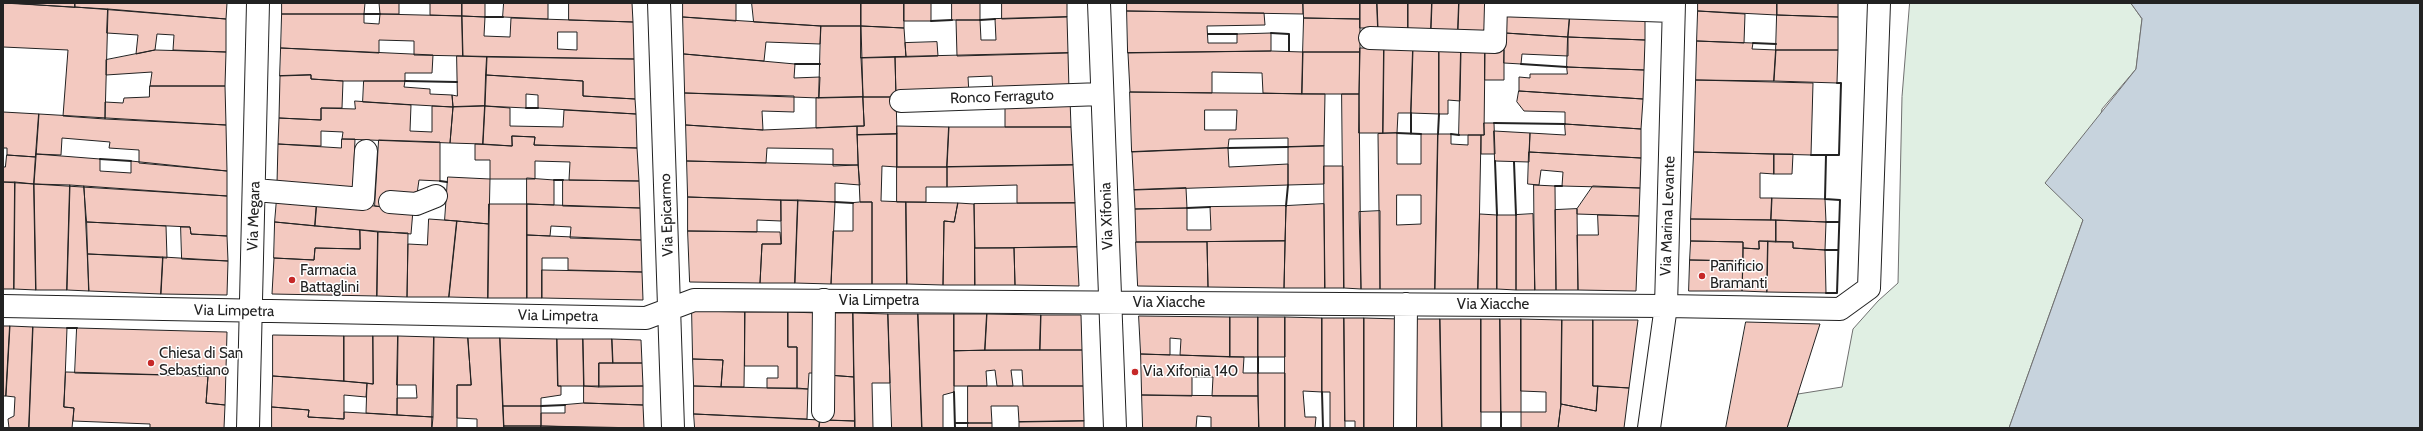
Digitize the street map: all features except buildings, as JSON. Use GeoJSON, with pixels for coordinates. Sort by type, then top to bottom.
{"type":"FeatureCollection","features":[{"type":"Feature","properties":{"kind":"street","name":"Via Megara"},"geometry":{"type":"LineString","coordinates":[[248,428],[255,190],[258,3]]}},
{"type":"Feature","properties":{"kind":"street","name":"Via Epicarmo"},"geometry":{"type":"LineString","coordinates":[[659,3],[673,428]]}},
{"type":"Feature","properties":{"kind":"street","name":"Via Xifonia"},"geometry":{"type":"LineString","coordinates":[[1100,3],[1102,94],[1115,428]]}},
{"type":"Feature","properties":{"kind":"street","name":"Via Xiacche"},"geometry":{"type":"LineString","coordinates":[[1110,303],[1666,306],[1840,309],[1869,288],[1880,3]]}},
{"type":"Feature","properties":{"kind":"street"},"geometry":{"type":"LineString","coordinates":[[1370,38],[1495,42],[1496,5],[1674,7]]}},
{"type":"Feature","properties":{"kind":"street","name":"Via Marina Levante"},"geometry":{"type":"LineString","coordinates":[[1649,428],[1666,306],[1674,7]]}},
{"type":"Feature","properties":{"kind":"street","name":"Ronco Ferraguto"},"geometry":{"type":"LineString","coordinates":[[901,101],[1102,94]]}},
{"type":"Feature","properties":{"kind":"street"},"geometry":{"type":"LineString","coordinates":[[366,151],[376,200]]}},
{"type":"Feature","properties":{"kind":"street"},"geometry":{"type":"LineString","coordinates":[[255,190],[416,204],[436,196]]}},
{"type":"Feature","properties":{"kind":"street","name":"Via Limpetra"},"geometry":{"type":"LineString","coordinates":[[3,306],[251,312],[646,318],[694,300],[1110,303]]}},
{"type":"Feature","properties":{"kind":"street"},"geometry":{"type":"LineString","coordinates":[[822,411],[824,300]]}},
{"type":"Feature","properties":{"kind":"street"},"geometry":{"type":"LineString","coordinates":[[1405,428],[1406,304]]}},
{"type":"Feature","properties":{"kind":"green space"},"geometry":{"type":"Polygon","coordinates":[[[1910,3],[2131,3],[2142,19],[2136,69],[2102,109],[2083,220],[2009,428],[1787,428],[1798,394],[1842,387],[1853,329],[1878,301],[1898,283],[1902,97],[1910,3]]]}},
{"type":"Feature","properties":{"kind":"shaded area"},"geometry":{"type":"Polygon","coordinates":[[[2131,3],[2420,3],[2420,428],[2009,428],[2083,220],[2045,183],[2136,69],[2142,19],[2131,3]]]}},
{"type":"Feature","properties":{"kind":"wall"},"geometry":{"type":"LineString","coordinates":[[364,14],[380,14]]}},
{"type":"Feature","properties":{"kind":"wall"},"geometry":{"type":"LineString","coordinates":[[485,17],[503,17]]}},
{"type":"Feature","properties":{"kind":"wall"},"geometry":{"type":"LineString","coordinates":[[980,20],[995,19]]}},
{"type":"Feature","properties":{"kind":"wall"},"geometry":{"type":"LineString","coordinates":[[931,21],[952,20]]}},
{"type":"Feature","properties":{"kind":"wall"},"geometry":{"type":"LineString","coordinates":[[1271,33],[1289,34],[1289,51]]}},
{"type":"Feature","properties":{"kind":"wall"},"geometry":{"type":"LineString","coordinates":[[1208,34],[1237,34]]}},
{"type":"Feature","properties":{"kind":"wall"},"geometry":{"type":"LineString","coordinates":[[1753,43],[1776,44]]}},
{"type":"Feature","properties":{"kind":"wall"},"geometry":{"type":"LineString","coordinates":[[795,64],[820,64]]}},
{"type":"Feature","properties":{"kind":"wall"},"geometry":{"type":"LineString","coordinates":[[1521,64],[1567,67]]}},
{"type":"Feature","properties":{"kind":"wall"},"geometry":{"type":"LineString","coordinates":[[405,81],[457,82]]}},
{"type":"Feature","properties":{"kind":"wall"},"geometry":{"type":"LineString","coordinates":[[1811,155],[1839,155],[1841,83],[1837,83]]}},
{"type":"Feature","properties":{"kind":"wall"},"geometry":{"type":"LineString","coordinates":[[526,108],[538,108]]}},
{"type":"Feature","properties":{"kind":"wall"},"geometry":{"type":"LineString","coordinates":[[1411,113],[1411,134]]}},
{"type":"Feature","properties":{"kind":"wall"},"geometry":{"type":"LineString","coordinates":[[1438,134],[1439,114]]}},
{"type":"Feature","properties":{"kind":"wall"},"geometry":{"type":"LineString","coordinates":[[1494,123],[1565,124]]}},
{"type":"Feature","properties":{"kind":"wall"},"geometry":{"type":"LineString","coordinates":[[1397,133],[1421,134]]}},
{"type":"Feature","properties":{"kind":"wall"},"geometry":{"type":"LineString","coordinates":[[1451,134],[1459,135]]}},
{"type":"Feature","properties":{"kind":"wall"},"geometry":{"type":"LineString","coordinates":[[1228,148],[1288,147]]}},
{"type":"Feature","properties":{"kind":"wall"},"geometry":{"type":"LineString","coordinates":[[1826,155],[1825,199],[1840,200],[1837,293],[1826,293]]}},
{"type":"Feature","properties":{"kind":"wall"},"geometry":{"type":"LineString","coordinates":[[100,159],[131,161]]}},
{"type":"Feature","properties":{"kind":"wall"},"geometry":{"type":"LineString","coordinates":[[1495,161],[1497,215]]}},
{"type":"Feature","properties":{"kind":"wall"},"geometry":{"type":"LineString","coordinates":[[1514,162],[1516,215]]}},
{"type":"Feature","properties":{"kind":"wall"},"geometry":{"type":"LineString","coordinates":[[554,180],[563,180]]}},
{"type":"Feature","properties":{"kind":"wall"},"geometry":{"type":"LineString","coordinates":[[440,181],[447,182]]}},
{"type":"Feature","properties":{"kind":"wall"},"geometry":{"type":"LineString","coordinates":[[1286,206],[1288,185]]}},
{"type":"Feature","properties":{"kind":"wall"},"geometry":{"type":"LineString","coordinates":[[1555,186],[1562,186]]}},
{"type":"Feature","properties":{"kind":"wall"},"geometry":{"type":"LineString","coordinates":[[835,202],[853,203]]}},
{"type":"Feature","properties":{"kind":"wall"},"geometry":{"type":"LineString","coordinates":[[1187,208],[1210,207]]}},
{"type":"Feature","properties":{"kind":"wall"},"geometry":{"type":"LineString","coordinates":[[1826,222],[1839,222]]}},
{"type":"Feature","properties":{"kind":"wall"},"geometry":{"type":"LineString","coordinates":[[1825,250],[1838,250]]}},
{"type":"Feature","properties":{"kind":"wall"},"geometry":{"type":"LineString","coordinates":[[67,328],[77,328]]}},
{"type":"Feature","properties":{"kind":"wall"},"geometry":{"type":"LineString","coordinates":[[1258,357],[1258,373]]}},
{"type":"Feature","properties":{"kind":"wall"},"geometry":{"type":"LineString","coordinates":[[954,392],[955,428]]}},
{"type":"Feature","properties":{"kind":"wall"},"geometry":{"type":"LineString","coordinates":[[1322,392],[1323,428]]}},
{"type":"Feature","properties":{"kind":"wall"},"geometry":{"type":"LineString","coordinates":[[541,406],[565,405]]}},
{"type":"Feature","properties":{"kind":"wall"},"geometry":{"type":"LineString","coordinates":[[1501,412],[1501,428]]}},
{"type":"Feature","properties":{"kind":"wall"},"geometry":{"type":"LineString","coordinates":[[955,423],[968,423]]}},
{"type":"Feature","properties":{"kind":"place","name":"Panificio Bramanti"},"geometry":{"type":"Point","coordinates":[1702,276]}},
{"type":"Feature","properties":{"kind":"place","name":"Farmacia Battaglini"},"geometry":{"type":"Point","coordinates":[292,280]}},
{"type":"Feature","properties":{"kind":"place","name":"Chiesa di San Sebastiano"},"geometry":{"type":"Point","coordinates":[151,363]}},
{"type":"Feature","properties":{"kind":"place","name":"Via Xifonia 140"},"geometry":{"type":"Point","coordinates":[1135,372]}}]}
